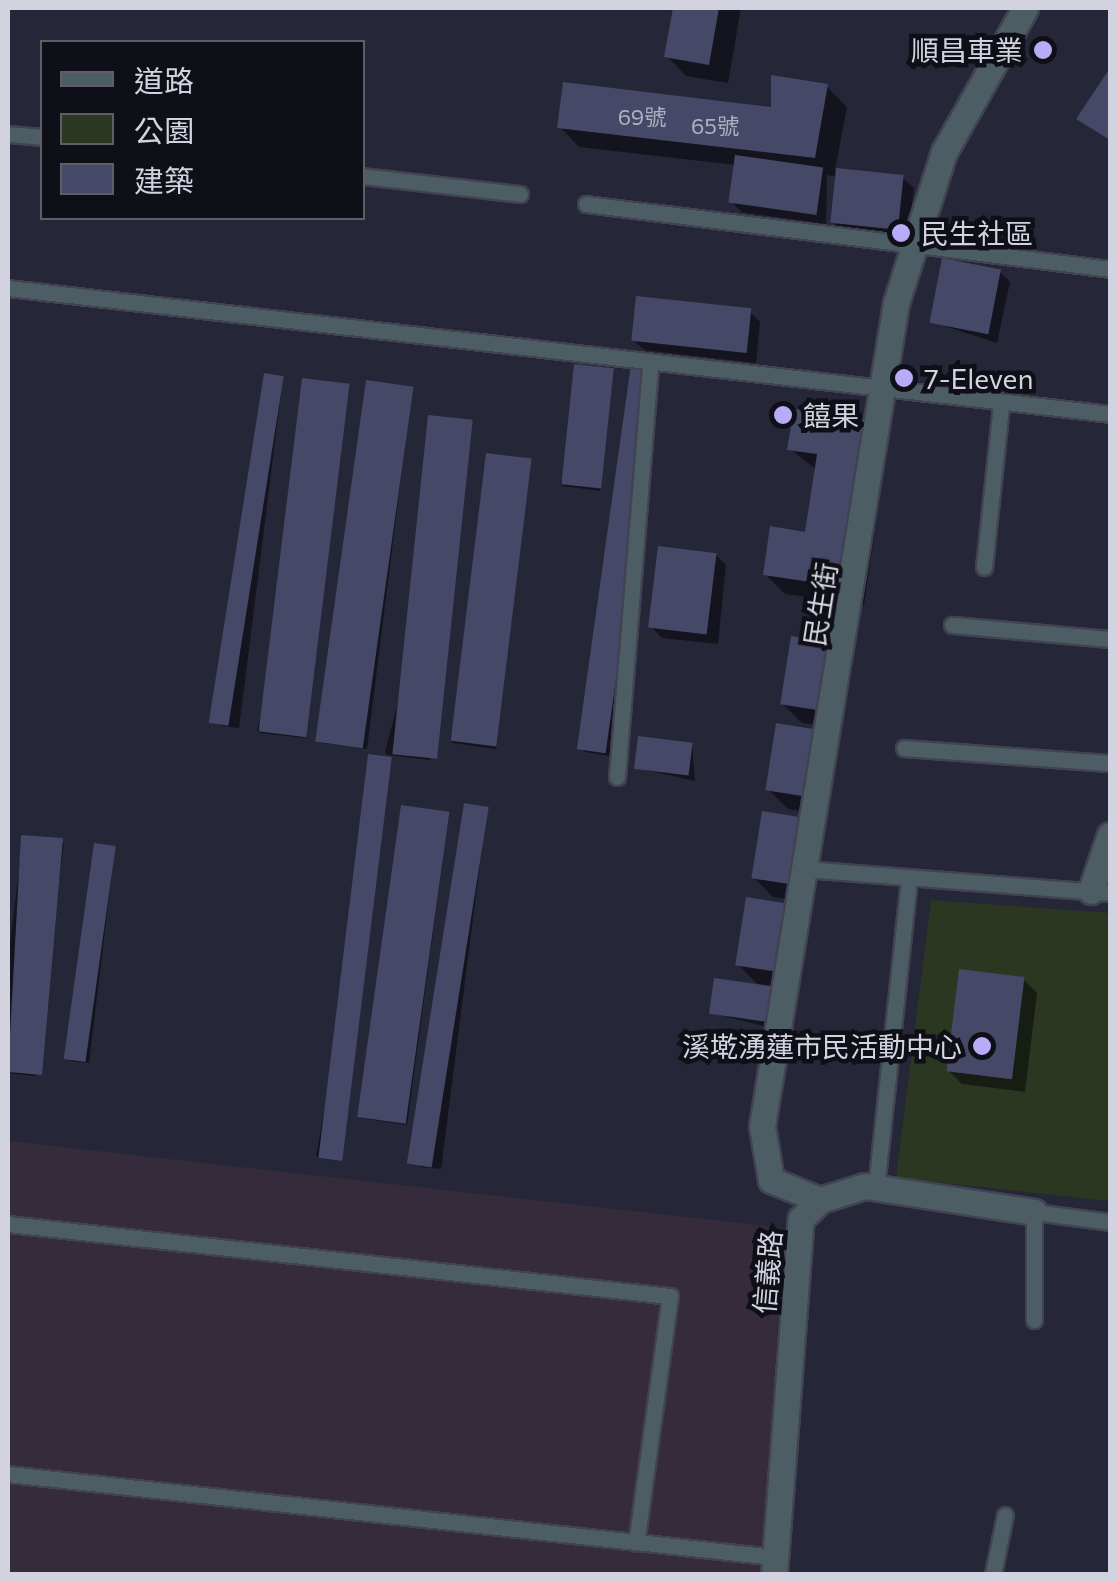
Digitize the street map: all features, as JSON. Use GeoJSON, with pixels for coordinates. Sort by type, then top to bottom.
{"type":"FeatureCollection","features":[{"type":"Feature","properties":{"kind":"street","name":"民生街"},"geometry":{"type":"LineString","coordinates":[[820,1200],[772,1180],[762,1143],[909,240],[944,152],[1025,8]]}},
{"type":"Feature","properties":{"kind":"street"},"geometry":{"type":"LineString","coordinates":[[1100,892],[1110,836]]}},
{"type":"Feature","properties":{"kind":"street"},"geometry":{"type":"LineString","coordinates":[[820,1200],[876,1188],[1034,1212]]}},
{"type":"Feature","properties":{"kind":"street","name":"信義路"},"geometry":{"type":"LineString","coordinates":[[774,1566],[801,1220],[820,1200]]}},
{"type":"Feature","properties":{"kind":"lane"},"geometry":{"type":"LineString","coordinates":[[8,134],[40,138]]}},
{"type":"Feature","properties":{"kind":"lane"},"geometry":{"type":"LineString","coordinates":[[365,176],[520,194]]}},
{"type":"Feature","properties":{"kind":"lane"},"geometry":{"type":"LineString","coordinates":[[586,204],[909,240],[1110,268]]}},
{"type":"Feature","properties":{"kind":"lane"},"geometry":{"type":"LineString","coordinates":[[8,288],[883,394],[1110,414]]}},
{"type":"Feature","properties":{"kind":"lane"},"geometry":{"type":"LineString","coordinates":[[617,777],[650,367]]}},
{"type":"Feature","properties":{"kind":"lane"},"geometry":{"type":"LineString","coordinates":[[984,567],[1002,405]]}},
{"type":"Feature","properties":{"kind":"lane"},"geometry":{"type":"LineString","coordinates":[[952,625],[1110,640]]}},
{"type":"Feature","properties":{"kind":"lane"},"geometry":{"type":"LineString","coordinates":[[904,748],[1110,763]]}},
{"type":"Feature","properties":{"kind":"lane"},"geometry":{"type":"LineString","coordinates":[[806,868],[909,882],[1100,892]]}},
{"type":"Feature","properties":{"kind":"lane"},"geometry":{"type":"LineString","coordinates":[[876,1188],[909,882]]}},
{"type":"Feature","properties":{"kind":"lane"},"geometry":{"type":"LineString","coordinates":[[1034,1320],[1034,1212],[1110,1222]]}},
{"type":"Feature","properties":{"kind":"lane"},"geometry":{"type":"LineString","coordinates":[[8,1224],[670,1296],[636,1543]]}},
{"type":"Feature","properties":{"kind":"lane"},"geometry":{"type":"LineString","coordinates":[[8,1474],[636,1543],[774,1566]]}},
{"type":"Feature","properties":{"kind":"lane"},"geometry":{"type":"LineString","coordinates":[[993,1574],[1005,1515]]}},
{"type":"Feature","properties":{"kind":"shaded area"},"geometry":{"type":"Polygon","coordinates":[[[8,1141],[768,1226],[782,1264],[761,1574],[8,1574],[8,1141]]]}},
{"type":"Feature","properties":{"kind":"green space"},"geometry":{"type":"Polygon","coordinates":[[[931,900],[1110,913],[1110,1201],[896,1178],[931,900]]]}},
{"type":"Feature","properties":{"kind":"building"},"geometry":{"type":"Polygon","coordinates":[[[673,8],[719,8],[709,65],[664,57],[673,8]]]}},
{"type":"Feature","properties":{"kind":"building"},"geometry":{"type":"Polygon","coordinates":[[[1110,68],[1110,140],[1076,119],[1110,68]]]}},
{"type":"Feature","properties":{"kind":"building"},"geometry":{"type":"Polygon","coordinates":[[[771,75],[828,84],[815,158],[557,128],[563,82],[771,107],[771,75]]]}},
{"type":"Feature","properties":{"kind":"building"},"geometry":{"type":"Polygon","coordinates":[[[735,155],[823,167],[816,215],[728,203],[735,155]]]}},
{"type":"Feature","properties":{"kind":"building"},"geometry":{"type":"Polygon","coordinates":[[[836,168],[904,175],[898,230],[830,223],[836,168]]]}},
{"type":"Feature","properties":{"kind":"building"},"geometry":{"type":"Polygon","coordinates":[[[942,258],[1001,269],[988,334],[929,323],[942,258]]]}},
{"type":"Feature","properties":{"kind":"building"},"geometry":{"type":"Polygon","coordinates":[[[636,296],[751,308],[747,353],[631,341],[636,296]]]}},
{"type":"Feature","properties":{"kind":"building"},"geometry":{"type":"Polygon","coordinates":[[[574,364],[614,368],[601,489],[561,484],[574,364]]]}},
{"type":"Feature","properties":{"kind":"building"},"geometry":{"type":"Polygon","coordinates":[[[631,364],[660,368],[606,753],[577,749],[631,364]]]}},
{"type":"Feature","properties":{"kind":"building"},"geometry":{"type":"Polygon","coordinates":[[[264,373],[284,376],[228,726],[209,723],[264,373]]]}},
{"type":"Feature","properties":{"kind":"building"},"geometry":{"type":"Polygon","coordinates":[[[302,378],[350,384],[306,737],[259,731],[302,378]]]}},
{"type":"Feature","properties":{"kind":"building"},"geometry":{"type":"Polygon","coordinates":[[[366,380],[414,387],[363,748],[315,741],[366,380]]]}},
{"type":"Feature","properties":{"kind":"building"},"geometry":{"type":"Polygon","coordinates":[[[794,409],[862,418],[868,433],[845,587],[763,575],[770,526],[805,532],[817,454],[787,450],[794,409]]]}},
{"type":"Feature","properties":{"kind":"building"},"geometry":{"type":"Polygon","coordinates":[[[428,415],[473,420],[437,759],[392,754],[428,415]]]}},
{"type":"Feature","properties":{"kind":"building"},"geometry":{"type":"Polygon","coordinates":[[[486,453],[532,459],[496,746],[451,741],[486,453]]]}},
{"type":"Feature","properties":{"kind":"building"},"geometry":{"type":"Polygon","coordinates":[[[658,546],[717,553],[707,635],[648,627],[658,546]]]}},
{"type":"Feature","properties":{"kind":"building"},"geometry":{"type":"Polygon","coordinates":[[[791,636],[834,643],[824,711],[780,704],[791,636]]]}},
{"type":"Feature","properties":{"kind":"building"},"geometry":{"type":"Polygon","coordinates":[[[776,723],[819,730],[809,797],[765,790],[776,723]]]}},
{"type":"Feature","properties":{"kind":"building"},"geometry":{"type":"Polygon","coordinates":[[[638,736],[693,743],[689,775],[634,769],[638,736]]]}},
{"type":"Feature","properties":{"kind":"building"},"geometry":{"type":"Polygon","coordinates":[[[368,754],[392,757],[342,1161],[318,1158],[368,754]]]}},
{"type":"Feature","properties":{"kind":"building"},"geometry":{"type":"Polygon","coordinates":[[[464,803],[489,807],[432,1167],[407,1164],[464,803]]]}},
{"type":"Feature","properties":{"kind":"building"},"geometry":{"type":"Polygon","coordinates":[[[401,805],[450,812],[406,1124],[357,1117],[401,805]]]}},
{"type":"Feature","properties":{"kind":"building"},"geometry":{"type":"Polygon","coordinates":[[[762,811],[805,818],[795,885],[751,878],[762,811]]]}},
{"type":"Feature","properties":{"kind":"building"},"geometry":{"type":"Polygon","coordinates":[[[21,835],[63,838],[42,1075],[8,1072],[21,835]]]}},
{"type":"Feature","properties":{"kind":"building"},"geometry":{"type":"Polygon","coordinates":[[[94,843],[116,846],[85,1062],[64,1059],[94,843]]]}},
{"type":"Feature","properties":{"kind":"building"},"geometry":{"type":"Polygon","coordinates":[[[746,897],[789,904],[779,972],[735,965],[746,897]]]}},
{"type":"Feature","properties":{"kind":"building","name":"溪墘湧蓮市民活動中心"},"geometry":{"type":"Polygon","coordinates":[[[959,969],[1025,977],[1012,1079],[946,1071],[959,969]]]}},
{"type":"Feature","properties":{"kind":"building"},"geometry":{"type":"Polygon","coordinates":[[[714,978],[775,987],[770,1022],[709,1014],[714,978]]]}},
{"type":"Feature","properties":{"kind":"place","name":"順昌車業"},"geometry":{"type":"Point","coordinates":[1043,50]}},
{"type":"Feature","properties":{"kind":"place","name":"民生社區"},"geometry":{"type":"Point","coordinates":[901,233]}},
{"type":"Feature","properties":{"kind":"place","name":"7-Eleven"},"geometry":{"type":"Point","coordinates":[904,378]}},
{"type":"Feature","properties":{"kind":"place","name":"饎果"},"geometry":{"type":"Point","coordinates":[783,415]}},
{"type":"Feature","properties":{"kind":"place","name":"溪墘湧蓮市民活動中心"},"geometry":{"type":"Point","coordinates":[982,1046]}}]}
